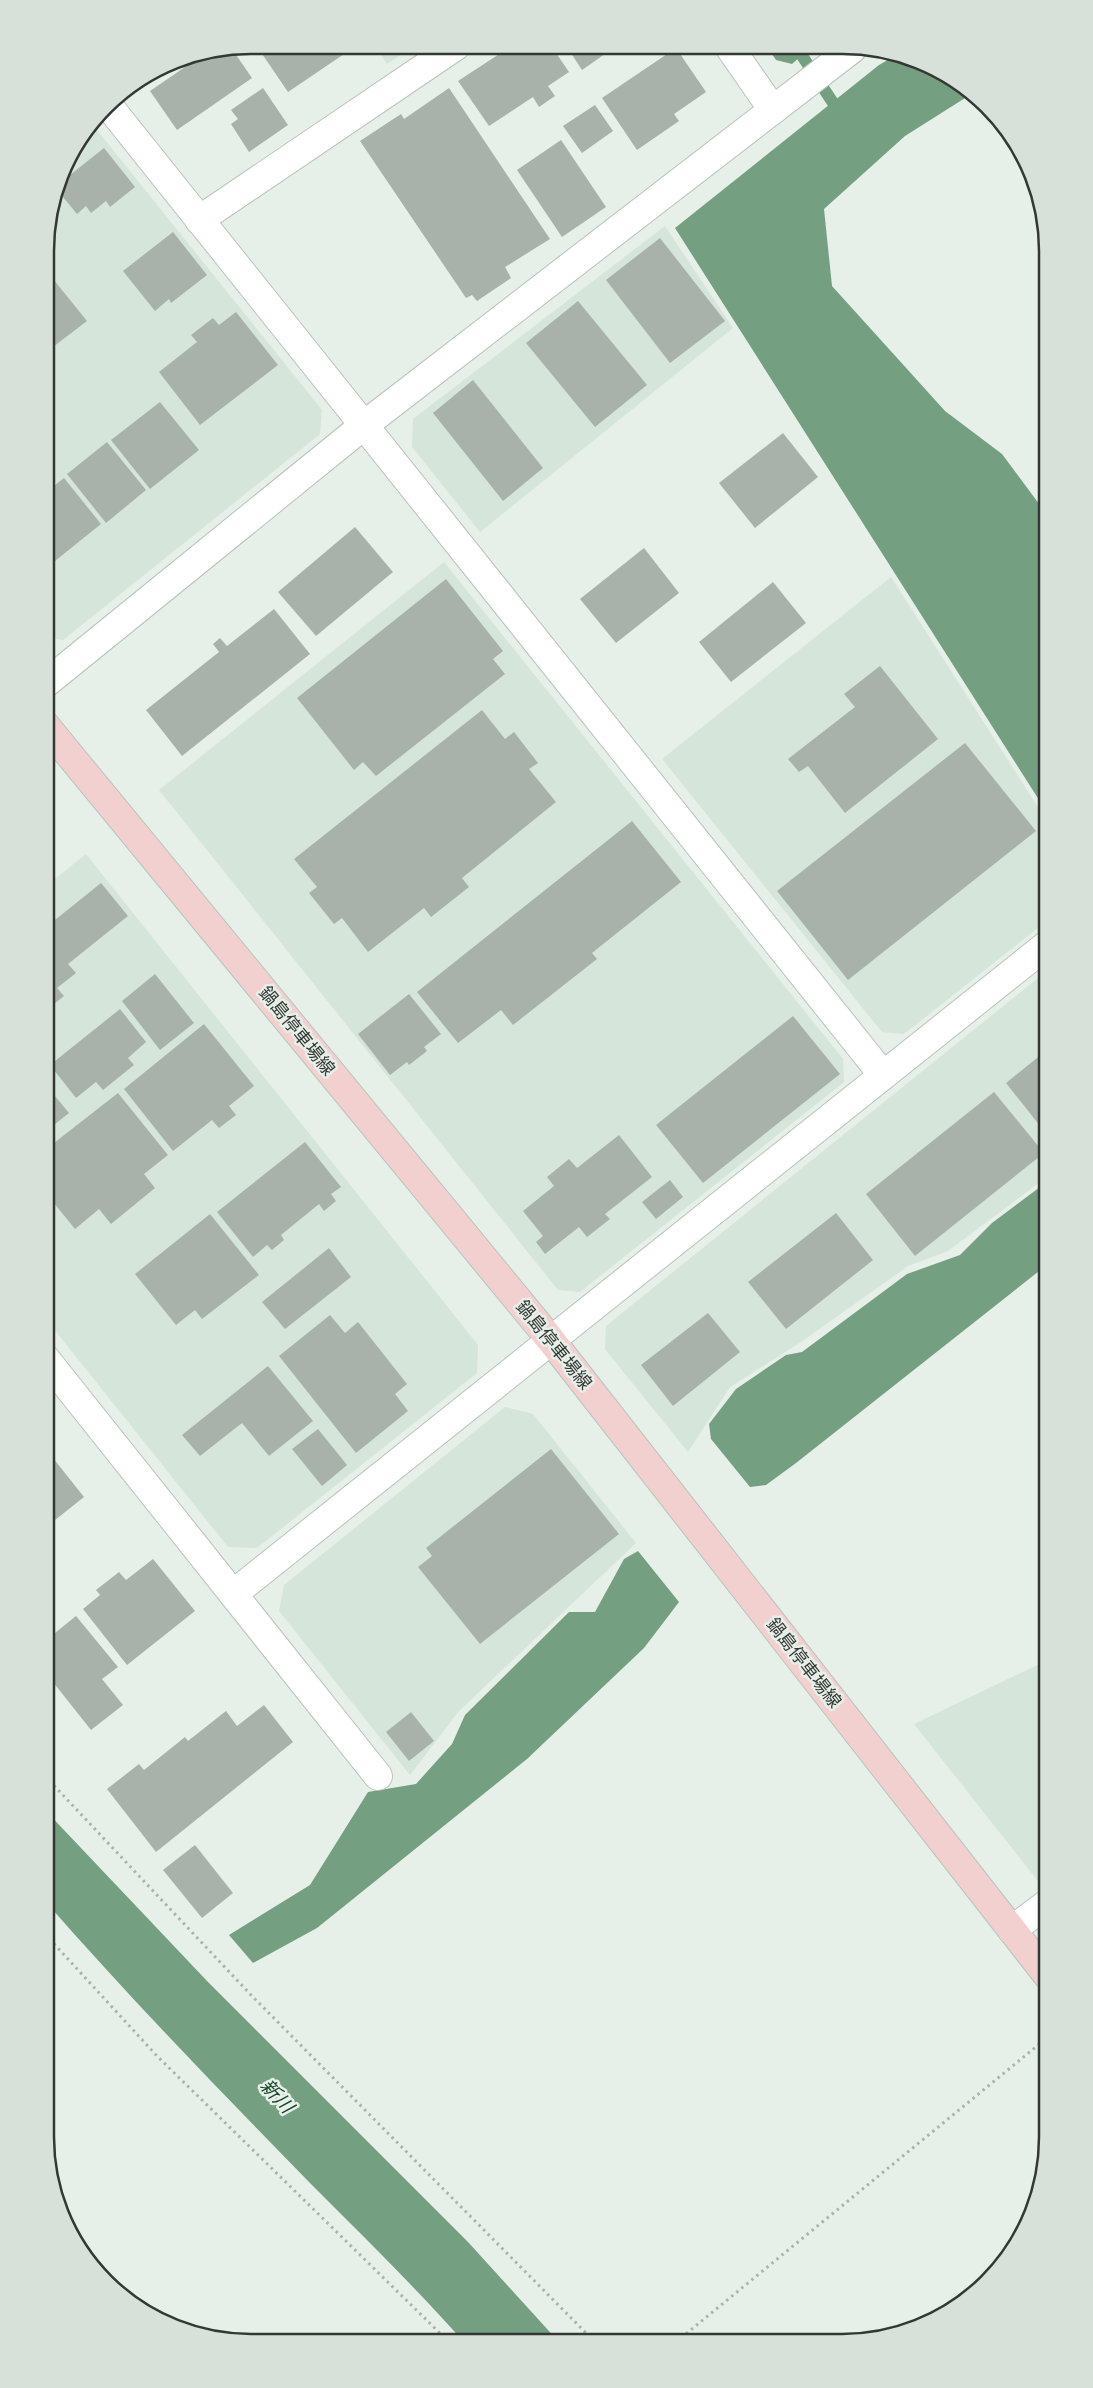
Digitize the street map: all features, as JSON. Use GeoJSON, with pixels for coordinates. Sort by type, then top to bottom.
{"type":"FeatureCollection","features":[{"type":"Feature","properties":{"kind":"main road","name":"鍋島停車場線"},"geometry":{"type":"LineString","coordinates":[[54,736],[550,1339],[1039,1964]]}},
{"type":"Feature","properties":{"kind":"street"},"geometry":{"type":"LineString","coordinates":[[199,220],[444,54]]}},
{"type":"Feature","properties":{"kind":"street"},"geometry":{"type":"LineString","coordinates":[[735,54],[781,104]]}},
{"type":"Feature","properties":{"kind":"street"},"geometry":{"type":"LineString","coordinates":[[54,677],[363,426],[844,55]]}},
{"type":"Feature","properties":{"kind":"street"},"geometry":{"type":"LineString","coordinates":[[112,110],[883,1075]]}},
{"type":"Feature","properties":{"kind":"street"},"geometry":{"type":"LineString","coordinates":[[233,1594],[550,1339],[1039,951]]}},
{"type":"Feature","properties":{"kind":"street"},"geometry":{"type":"LineString","coordinates":[[54,1369],[378,1776]]}},
{"type":"Feature","properties":{"kind":"street"},"geometry":{"type":"LineString","coordinates":[[1012,1930],[1039,1910]]}},
{"type":"Feature","properties":{"kind":"path"},"geometry":{"type":"LineString","coordinates":[[54,1786],[251,1995],[586,2334]]}},
{"type":"Feature","properties":{"kind":"path"},"geometry":{"type":"LineString","coordinates":[[54,1944],[157,2056],[442,2334]]}},
{"type":"Feature","properties":{"kind":"path"},"geometry":{"type":"LineString","coordinates":[[686,2334],[1039,2044]]}},
{"type":"Feature","properties":{"kind":"shaded area"},"geometry":{"type":"Polygon","coordinates":[[[380,54],[402,54],[387,64],[380,54]]]}},
{"type":"Feature","properties":{"kind":"shaded area"},"geometry":{"type":"Polygon","coordinates":[[[96,129],[322,410],[320,434],[63,640],[54,638],[54,238],[55,225],[64,187],[80,152],[96,129]]]}},
{"type":"Feature","properties":{"kind":"shaded area"},"geometry":{"type":"Polygon","coordinates":[[[665,226],[733,328],[480,532],[412,447],[413,419],[665,226]]]}},
{"type":"Feature","properties":{"kind":"shaded area"},"geometry":{"type":"Polygon","coordinates":[[[444,562],[843,1059],[844,1082],[580,1292],[558,1290],[159,790],[444,562]]]}},
{"type":"Feature","properties":{"kind":"shaded area"},"geometry":{"type":"Polygon","coordinates":[[[891,577],[1039,809],[1039,927],[904,1034],[882,1032],[662,759],[891,577]]]}},
{"type":"Feature","properties":{"kind":"shaded area"},"geometry":{"type":"Polygon","coordinates":[[[86,854],[478,1345],[477,1373],[257,1548],[228,1547],[54,1329],[54,880],[86,854]]]}},
{"type":"Feature","properties":{"kind":"shaded area"},"geometry":{"type":"Polygon","coordinates":[[[1039,977],[1039,1183],[948,1251],[908,1266],[801,1342],[730,1387],[688,1452],[605,1349],[606,1326],[1039,977]]]}},
{"type":"Feature","properties":{"kind":"shaded area"},"geometry":{"type":"Polygon","coordinates":[[[505,1407],[533,1414],[636,1543],[459,1711],[410,1775],[279,1611],[284,1585],[505,1407]]]}},
{"type":"Feature","properties":{"kind":"shaded area"},"geometry":{"type":"Polygon","coordinates":[[[1039,1664],[1039,1882],[914,1724],[1039,1664]]]}},
{"type":"Feature","properties":{"kind":"water"},"geometry":{"type":"Polygon","coordinates":[[[772,54],[803,54],[792,64],[776,60],[772,54]]]}},
{"type":"Feature","properties":{"kind":"water"},"geometry":{"type":"Polygon","coordinates":[[[889,59],[906,64],[941,80],[966,97],[905,136],[824,209],[832,286],[945,411],[1002,454],[1039,504],[1039,800],[675,228],[879,65],[889,59]]]}},
{"type":"Feature","properties":{"kind":"water"},"geometry":{"type":"Polygon","coordinates":[[[1039,1188],[1039,1271],[796,1463],[766,1485],[750,1487],[711,1439],[709,1424],[736,1389],[786,1355],[802,1352],[907,1274],[960,1255],[992,1223],[1039,1188]]]}},
{"type":"Feature","properties":{"kind":"water"},"geometry":{"type":"Polygon","coordinates":[[[638,1551],[679,1602],[644,1648],[527,1759],[317,1928],[253,1963],[229,1935],[310,1885],[368,1792],[416,1784],[452,1744],[465,1715],[569,1612],[595,1612],[624,1559],[638,1551]]]}},
{"type":"Feature","properties":{"kind":"water","name":"新川"},"geometry":{"type":"Polygon","coordinates":[[[54,1819],[208,1982],[468,2242],[552,2334],[456,2334],[142,2009],[54,1911],[54,1819]]]}},
{"type":"Feature","properties":{"kind":"building"},"geometry":{"type":"Polygon","coordinates":[[[236,54],[252,78],[177,130],[150,91],[191,63],[225,55],[236,54]]]}},
{"type":"Feature","properties":{"kind":"building"},"geometry":{"type":"Polygon","coordinates":[[[262,54],[344,54],[288,92],[262,54]]]}},
{"type":"Feature","properties":{"kind":"building"},"geometry":{"type":"Polygon","coordinates":[[[499,54],[557,54],[569,72],[548,86],[555,96],[539,107],[533,97],[489,126],[458,81],[499,54]]]}},
{"type":"Feature","properties":{"kind":"building"},"geometry":{"type":"Polygon","coordinates":[[[572,54],[605,54],[582,70],[572,54]]]}},
{"type":"Feature","properties":{"kind":"building"},"geometry":{"type":"Polygon","coordinates":[[[667,54],[680,54],[706,92],[674,114],[679,121],[637,150],[602,98],[667,54]]]}},
{"type":"Feature","properties":{"kind":"building"},"geometry":{"type":"Polygon","coordinates":[[[263,88],[288,125],[249,152],[231,124],[238,119],[231,110],[263,88]]]}},
{"type":"Feature","properties":{"kind":"building"},"geometry":{"type":"Polygon","coordinates":[[[449,88],[550,239],[505,267],[511,278],[477,301],[472,295],[466,298],[360,141],[401,114],[404,119],[449,88]]]}},
{"type":"Feature","properties":{"kind":"building"},"geometry":{"type":"Polygon","coordinates":[[[595,105],[613,131],[582,153],[563,126],[595,105]]]}},
{"type":"Feature","properties":{"kind":"building"},"geometry":{"type":"Polygon","coordinates":[[[561,140],[606,207],[562,237],[517,170],[561,140]]]}},
{"type":"Feature","properties":{"kind":"building"},"geometry":{"type":"Polygon","coordinates":[[[104,148],[135,187],[110,207],[106,201],[91,213],[86,206],[77,214],[61,195],[68,176],[104,148]]]}},
{"type":"Feature","properties":{"kind":"building"},"geometry":{"type":"Polygon","coordinates":[[[173,232],[207,275],[171,303],[169,299],[155,311],[123,271],[173,232]]]}},
{"type":"Feature","properties":{"kind":"building"},"geometry":{"type":"Polygon","coordinates":[[[660,238],[725,321],[670,363],[606,280],[660,238]]]}},
{"type":"Feature","properties":{"kind":"building"},"geometry":{"type":"Polygon","coordinates":[[[54,280],[87,321],[54,346],[54,280]]]}},
{"type":"Feature","properties":{"kind":"building"},"geometry":{"type":"Polygon","coordinates":[[[578,301],[647,385],[595,427],[526,343],[578,301]]]}},
{"type":"Feature","properties":{"kind":"building"},"geometry":{"type":"Polygon","coordinates":[[[236,312],[278,365],[200,425],[159,372],[197,342],[191,335],[213,318],[219,325],[236,312]]]}},
{"type":"Feature","properties":{"kind":"building"},"geometry":{"type":"Polygon","coordinates":[[[473,380],[543,468],[503,501],[433,413],[473,380]]]}},
{"type":"Feature","properties":{"kind":"building"},"geometry":{"type":"Polygon","coordinates":[[[160,402],[199,450],[150,489],[111,440],[160,402]]]}},
{"type":"Feature","properties":{"kind":"building"},"geometry":{"type":"Polygon","coordinates":[[[783,433],[818,477],[755,528],[719,483],[783,433]]]}},
{"type":"Feature","properties":{"kind":"building"},"geometry":{"type":"Polygon","coordinates":[[[107,442],[146,490],[106,523],[67,474],[107,442]]]}},
{"type":"Feature","properties":{"kind":"building"},"geometry":{"type":"Polygon","coordinates":[[[64,478],[101,524],[55,561],[54,560],[54,486],[64,478]]]}},
{"type":"Feature","properties":{"kind":"building"},"geometry":{"type":"Polygon","coordinates":[[[355,527],[393,572],[316,636],[278,592],[355,527]]]}},
{"type":"Feature","properties":{"kind":"building"},"geometry":{"type":"Polygon","coordinates":[[[644,548],[679,593],[616,643],[580,599],[644,548]]]}},
{"type":"Feature","properties":{"kind":"building"},"geometry":{"type":"Polygon","coordinates":[[[446,579],[503,651],[493,659],[505,674],[376,776],[363,762],[354,770],[297,698],[446,579]]]}},
{"type":"Feature","properties":{"kind":"building"},"geometry":{"type":"Polygon","coordinates":[[[773,582],[806,623],[731,682],[699,642],[773,582]]]}},
{"type":"Feature","properties":{"kind":"building"},"geometry":{"type":"Polygon","coordinates":[[[274,609],[310,654],[182,756],[146,710],[219,652],[213,644],[220,638],[227,646],[274,609]]]}},
{"type":"Feature","properties":{"kind":"building"},"geometry":{"type":"Polygon","coordinates":[[[880,666],[938,739],[845,813],[808,766],[799,772],[788,759],[855,707],[844,694],[880,666]]]}},
{"type":"Feature","properties":{"kind":"building"},"geometry":{"type":"Polygon","coordinates":[[[482,710],[505,739],[514,732],[538,763],[529,769],[556,802],[462,878],[469,887],[431,917],[424,908],[368,952],[342,918],[334,924],[309,893],[317,887],[294,859],[482,710]]]}},
{"type":"Feature","properties":{"kind":"building"},"geometry":{"type":"Polygon","coordinates":[[[965,743],[1036,831],[848,980],[777,891],[965,743]]]}},
{"type":"Feature","properties":{"kind":"building"},"geometry":{"type":"Polygon","coordinates":[[[632,821],[681,882],[592,953],[597,959],[513,1025],[501,1010],[458,1043],[417,992],[632,821]]]}},
{"type":"Feature","properties":{"kind":"building"},"geometry":{"type":"Polygon","coordinates":[[[101,883],[128,916],[68,964],[76,973],[57,988],[64,996],[54,1004],[54,921],[101,883]]]}},
{"type":"Feature","properties":{"kind":"building"},"geometry":{"type":"Polygon","coordinates":[[[155,974],[194,1023],[160,1050],[122,1001],[155,974]]]}},
{"type":"Feature","properties":{"kind":"building"},"geometry":{"type":"Polygon","coordinates":[[[409,994],[441,1034],[424,1047],[427,1051],[409,1065],[407,1062],[390,1075],[358,1034],[409,994]]]}},
{"type":"Feature","properties":{"kind":"building"},"geometry":{"type":"Polygon","coordinates":[[[120,1009],[146,1042],[128,1058],[134,1065],[103,1090],[96,1082],[76,1098],[54,1070],[54,1062],[120,1009]]]}},
{"type":"Feature","properties":{"kind":"building"},"geometry":{"type":"Polygon","coordinates":[[[793,1016],[840,1074],[703,1183],[656,1125],[793,1016]]]}},
{"type":"Feature","properties":{"kind":"building"},"geometry":{"type":"Polygon","coordinates":[[[204,1024],[254,1086],[229,1106],[236,1115],[219,1128],[212,1120],[173,1151],[124,1089],[204,1024]]]}},
{"type":"Feature","properties":{"kind":"building"},"geometry":{"type":"Polygon","coordinates":[[[1039,1056],[1039,1125],[1006,1083],[1039,1056]]]}},
{"type":"Feature","properties":{"kind":"building"},"geometry":{"type":"Polygon","coordinates":[[[994,1092],[1039,1147],[1039,1157],[915,1256],[866,1194],[994,1092]]]}},
{"type":"Feature","properties":{"kind":"building"},"geometry":{"type":"Polygon","coordinates":[[[118,1093],[168,1155],[144,1174],[155,1188],[111,1224],[99,1209],[75,1229],[54,1203],[54,1143],[118,1093]]]}},
{"type":"Feature","properties":{"kind":"building"},"geometry":{"type":"Polygon","coordinates":[[[54,1095],[69,1113],[54,1125],[54,1095]]]}},
{"type":"Feature","properties":{"kind":"building"},"geometry":{"type":"Polygon","coordinates":[[[619,1135],[652,1177],[605,1214],[610,1219],[587,1237],[579,1227],[545,1254],[536,1242],[543,1236],[523,1211],[554,1186],[547,1177],[569,1159],[577,1168],[619,1135]]]}},
{"type":"Feature","properties":{"kind":"building"},"geometry":{"type":"Polygon","coordinates":[[[305,1142],[341,1187],[331,1194],[336,1201],[324,1211],[319,1204],[281,1235],[284,1240],[272,1250],[267,1245],[253,1257],[217,1212],[305,1142]]]}},
{"type":"Feature","properties":{"kind":"building"},"geometry":{"type":"Polygon","coordinates":[[[670,1180],[683,1197],[656,1219],[642,1202],[670,1180]]]}},
{"type":"Feature","properties":{"kind":"building"},"geometry":{"type":"Polygon","coordinates":[[[836,1213],[873,1260],[786,1329],[748,1282],[836,1213]]]}},
{"type":"Feature","properties":{"kind":"building"},"geometry":{"type":"Polygon","coordinates":[[[210,1214],[259,1275],[202,1319],[195,1310],[176,1325],[135,1274],[210,1214]]]}},
{"type":"Feature","properties":{"kind":"building"},"geometry":{"type":"Polygon","coordinates":[[[329,1248],[351,1277],[285,1329],[262,1302],[329,1248]]]}},
{"type":"Feature","properties":{"kind":"building"},"geometry":{"type":"Polygon","coordinates":[[[708,1313],[740,1352],[673,1406],[641,1365],[708,1313]]]}},
{"type":"Feature","properties":{"kind":"building"},"geometry":{"type":"Polygon","coordinates":[[[330,1315],[345,1333],[358,1322],[407,1384],[395,1394],[408,1411],[356,1453],[279,1356],[330,1315]]]}},
{"type":"Feature","properties":{"kind":"building"},"geometry":{"type":"Polygon","coordinates":[[[268,1366],[313,1421],[269,1456],[242,1423],[200,1456],[182,1435],[268,1366]]]}},
{"type":"Feature","properties":{"kind":"building"},"geometry":{"type":"Polygon","coordinates":[[[318,1429],[347,1465],[322,1486],[292,1449],[318,1429]]]}},
{"type":"Feature","properties":{"kind":"building"},"geometry":{"type":"Polygon","coordinates":[[[551,1449],[619,1534],[480,1644],[418,1567],[432,1556],[426,1548],[551,1449]]]}},
{"type":"Feature","properties":{"kind":"building"},"geometry":{"type":"Polygon","coordinates":[[[54,1459],[84,1497],[54,1521],[54,1459]]]}},
{"type":"Feature","properties":{"kind":"building"},"geometry":{"type":"Polygon","coordinates":[[[153,1559],[195,1611],[127,1665],[83,1609],[100,1595],[96,1590],[119,1572],[126,1580],[153,1559]]]}},
{"type":"Feature","properties":{"kind":"building"},"geometry":{"type":"Polygon","coordinates":[[[76,1616],[118,1667],[102,1679],[123,1705],[91,1730],[54,1683],[54,1634],[76,1616]]]}},
{"type":"Feature","properties":{"kind":"building"},"geometry":{"type":"Polygon","coordinates":[[[264,1705],[293,1742],[156,1852],[107,1789],[139,1764],[144,1770],[185,1737],[188,1741],[226,1711],[237,1726],[264,1705]]]}},
{"type":"Feature","properties":{"kind":"building"},"geometry":{"type":"Polygon","coordinates":[[[411,1712],[434,1741],[409,1761],[386,1732],[411,1712]]]}},
{"type":"Feature","properties":{"kind":"building"},"geometry":{"type":"Polygon","coordinates":[[[195,1845],[233,1893],[202,1918],[163,1870],[195,1845]]]}},
{"type":"Feature","properties":{"kind":"waterway"},"geometry":{"type":"LineString","coordinates":[[801,54],[841,115]]}}]}
